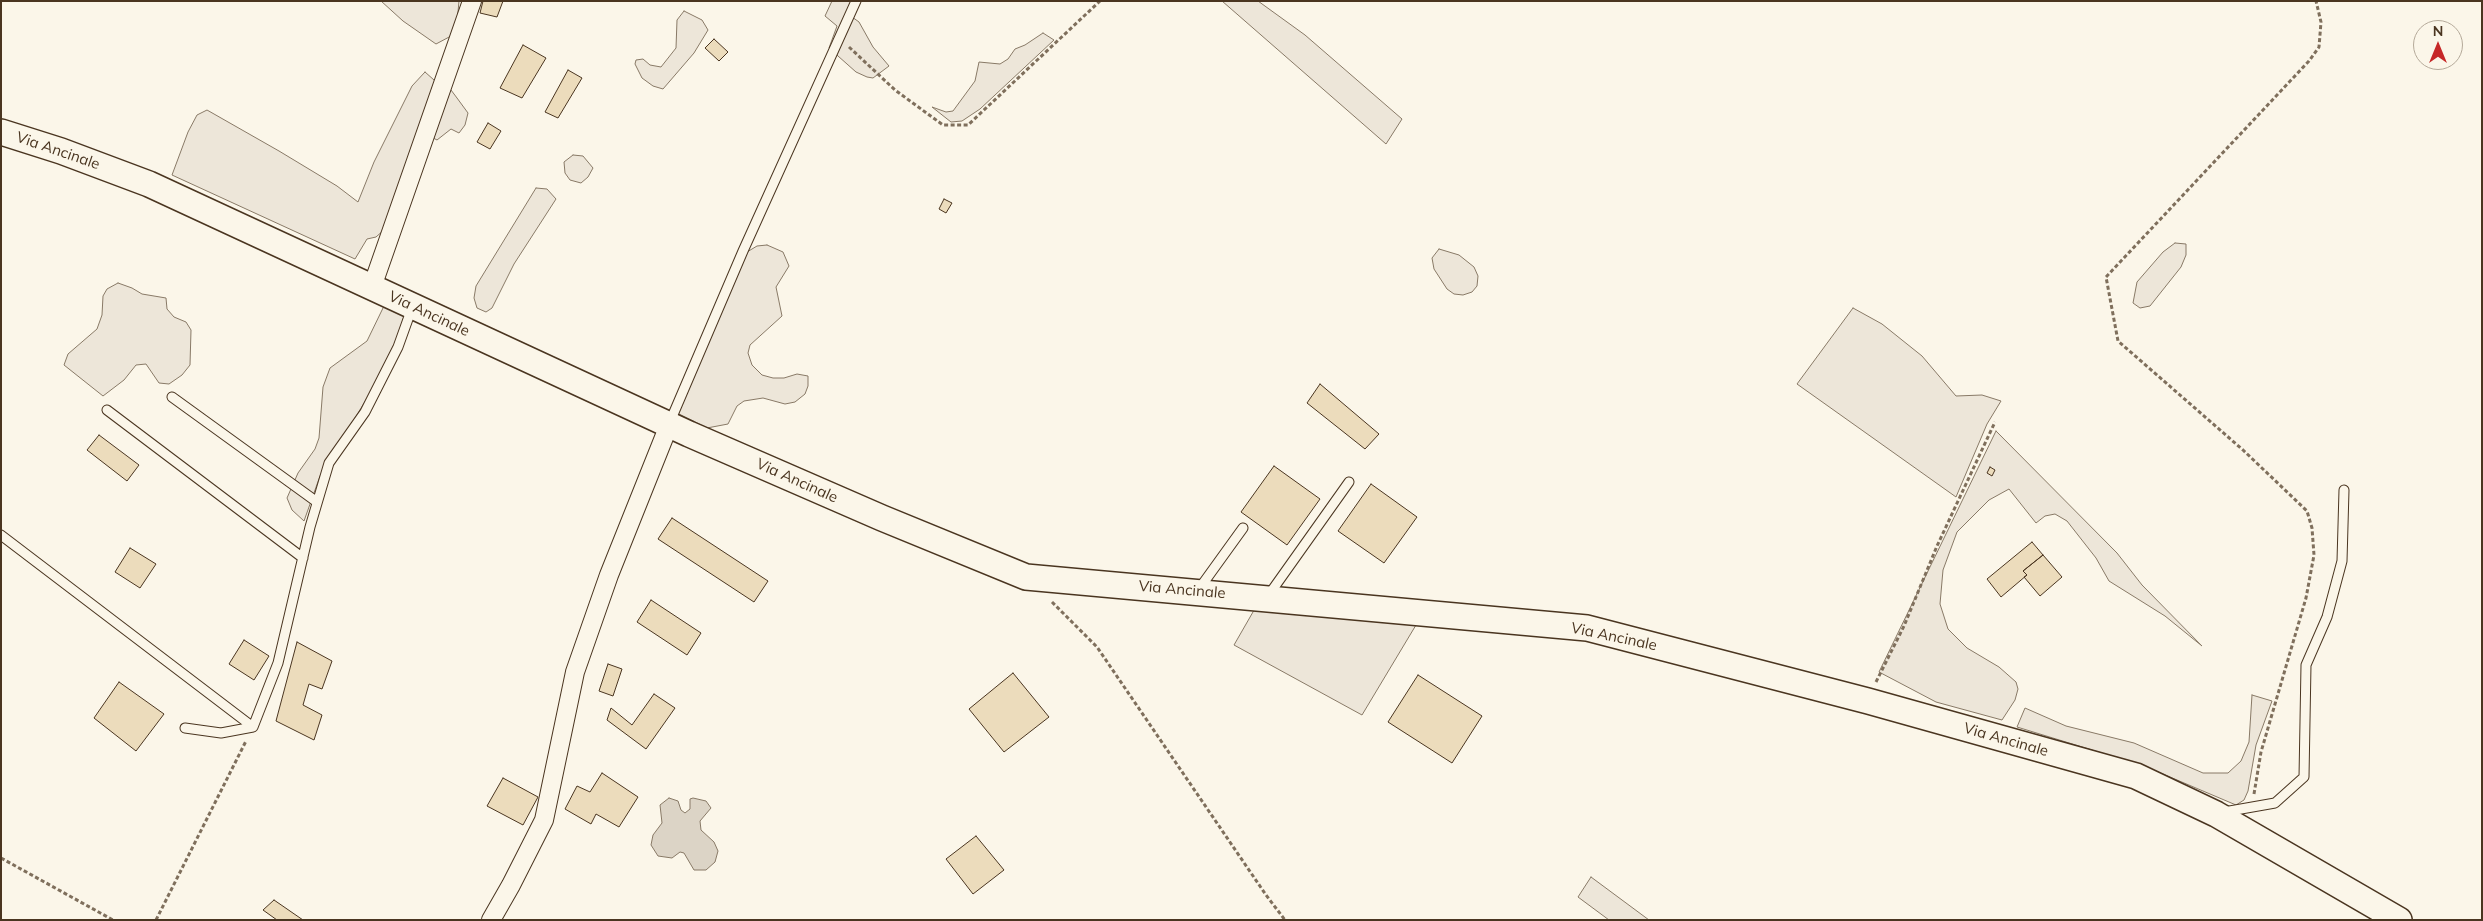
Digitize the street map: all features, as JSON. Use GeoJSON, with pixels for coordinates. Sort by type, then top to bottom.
{"type":"FeatureCollection","features":[{"type":"Feature","properties":{"kind":"main road","name":"Via Ancinale"},"geometry":{"type":"LineString","coordinates":[[1,132],[77,156],[149,184],[669,424],[882,518],[1026,577],[1587,628],[1868,701],[2136,776],[2216,814],[2399,920]]}},
{"type":"Feature","properties":{"kind":"street"},"geometry":{"type":"LineString","coordinates":[[372,287],[472,1]]}},
{"type":"Feature","properties":{"kind":"street"},"geometry":{"type":"LineString","coordinates":[[491,920],[512,885],[544,820],[575,672],[609,575],[669,424]]}},
{"type":"Feature","properties":{"kind":"lane"},"geometry":{"type":"LineString","coordinates":[[669,424],[743,251],[856,1]]}},
{"type":"Feature","properties":{"kind":"lane"},"geometry":{"type":"LineString","coordinates":[[253,727],[278,663],[303,558],[329,463],[365,412],[398,347],[413,307]]}},
{"type":"Feature","properties":{"kind":"lane"},"geometry":{"type":"LineString","coordinates":[[172,396],[318,502]]}},
{"type":"Feature","properties":{"kind":"lane"},"geometry":{"type":"LineString","coordinates":[[107,410],[303,558]]}},
{"type":"Feature","properties":{"kind":"lane"},"geometry":{"type":"LineString","coordinates":[[1266,598],[1349,482]]}},
{"type":"Feature","properties":{"kind":"lane"},"geometry":{"type":"LineString","coordinates":[[2216,814],[2275,803],[2304,777],[2306,665],[2327,617],[2342,561],[2344,490]]}},
{"type":"Feature","properties":{"kind":"lane"},"geometry":{"type":"LineString","coordinates":[[1197,592],[1242,528]]}},
{"type":"Feature","properties":{"kind":"lane"},"geometry":{"type":"LineString","coordinates":[[1,535],[253,727]]}},
{"type":"Feature","properties":{"kind":"lane"},"geometry":{"type":"LineString","coordinates":[[185,728],[221,733],[253,727]]}},
{"type":"Feature","properties":{"kind":"path"},"geometry":{"type":"LineString","coordinates":[[840,38],[895,90],[944,125],[968,125],[1100,1]]}},
{"type":"Feature","properties":{"kind":"path"},"geometry":{"type":"LineString","coordinates":[[2252,807],[2261,752],[2306,598],[2314,555],[2312,528],[2307,511],[2243,450],[2118,341],[2106,277],[2309,61],[2319,47],[2321,22],[2316,1]]}},
{"type":"Feature","properties":{"kind":"path"},"geometry":{"type":"LineString","coordinates":[[1868,701],[1878,675],[1904,626],[1937,546],[1995,422]]}},
{"type":"Feature","properties":{"kind":"path"},"geometry":{"type":"LineString","coordinates":[[1026,577],[1097,647],[1285,920]]}},
{"type":"Feature","properties":{"kind":"path"},"geometry":{"type":"LineString","coordinates":[[156,920],[253,727]]}},
{"type":"Feature","properties":{"kind":"path"},"geometry":{"type":"LineString","coordinates":[[1,858],[113,920]]}},
{"type":"Feature","properties":{"kind":"shaded area"},"geometry":{"type":"Polygon","coordinates":[[[381,1],[459,1],[457,23],[451,36],[436,44],[403,21],[381,1]]]}},
{"type":"Feature","properties":{"kind":"shaded area"},"geometry":{"type":"Polygon","coordinates":[[[832,1],[853,1],[848,14],[859,22],[873,47],[889,66],[873,78],[856,72],[829,48],[837,26],[825,16],[832,1]]]}},
{"type":"Feature","properties":{"kind":"shaded area"},"geometry":{"type":"Polygon","coordinates":[[[1222,1],[1258,1],[1305,35],[1402,119],[1386,144],[1222,1]]]}},
{"type":"Feature","properties":{"kind":"shaded area"},"geometry":{"type":"Polygon","coordinates":[[[684,11],[702,20],[708,30],[694,53],[663,89],[653,86],[642,78],[635,64],[636,60],[643,59],[650,65],[661,67],[676,48],[677,20],[684,11]]]}},
{"type":"Feature","properties":{"kind":"shaded area"},"geometry":{"type":"Polygon","coordinates":[[[1043,33],[1054,40],[980,109],[962,121],[951,122],[932,107],[946,112],[953,111],[975,81],[979,62],[1000,64],[1008,59],[1015,49],[1043,33]]]}},
{"type":"Feature","properties":{"kind":"shaded area"},"geometry":{"type":"Polygon","coordinates":[[[425,72],[451,90],[468,113],[465,125],[459,133],[451,129],[437,140],[424,133],[385,229],[376,237],[367,239],[355,259],[172,175],[188,132],[197,115],[207,110],[337,186],[358,202],[374,162],[412,86],[425,72]]]}},
{"type":"Feature","properties":{"kind":"shaded area"},"geometry":{"type":"Polygon","coordinates":[[[573,155],[583,156],[593,168],[588,177],[581,183],[570,180],[565,173],[564,162],[573,155]]]}},
{"type":"Feature","properties":{"kind":"shaded area"},"geometry":{"type":"Polygon","coordinates":[[[536,188],[547,189],[556,199],[514,264],[492,308],[486,312],[477,308],[474,298],[476,286],[536,188]]]}},
{"type":"Feature","properties":{"kind":"shaded area"},"geometry":{"type":"Polygon","coordinates":[[[2175,243],[2186,244],[2186,255],[2181,267],[2150,306],[2140,308],[2133,303],[2137,282],[2163,252],[2175,243]]]}},
{"type":"Feature","properties":{"kind":"shaded area"},"geometry":{"type":"Polygon","coordinates":[[[767,245],[783,252],[789,266],[776,287],[782,316],[750,345],[748,353],[752,365],[762,375],[773,378],[784,378],[797,374],[808,376],[808,386],[805,394],[795,402],[785,404],[763,398],[744,401],[737,406],[728,424],[707,428],[677,413],[747,252],[757,246],[767,245]]]}},
{"type":"Feature","properties":{"kind":"shaded area"},"geometry":{"type":"Polygon","coordinates":[[[1439,249],[1459,255],[1474,267],[1478,276],[1477,286],[1472,292],[1463,295],[1454,294],[1447,289],[1434,269],[1432,258],[1439,249]]]}},
{"type":"Feature","properties":{"kind":"shaded area"},"geometry":{"type":"Polygon","coordinates":[[[118,283],[142,294],[166,298],[167,309],[174,317],[186,322],[191,330],[190,365],[182,375],[169,384],[159,383],[146,364],[136,365],[124,380],[103,396],[64,365],[68,354],[97,329],[102,315],[103,296],[107,289],[118,283]]]}},
{"type":"Feature","properties":{"kind":"shaded area"},"geometry":{"type":"Polygon","coordinates":[[[384,306],[404,316],[398,337],[372,390],[320,476],[304,521],[292,510],[287,498],[298,473],[315,449],[319,438],[323,387],[330,368],[367,341],[384,306]]]}},
{"type":"Feature","properties":{"kind":"shaded area"},"geometry":{"type":"Polygon","coordinates":[[[1853,308],[1882,324],[1922,356],[1956,396],[1982,395],[2001,401],[1987,424],[1956,497],[1797,384],[1853,308]]]}},
{"type":"Feature","properties":{"kind":"shaded area"},"geometry":{"type":"Polygon","coordinates":[[[1996,431],[2117,553],[2142,585],[2202,646],[2165,616],[2109,581],[2096,558],[2067,521],[2055,514],[2045,516],[2036,523],[2009,489],[1989,500],[1957,532],[1943,570],[1940,604],[1948,629],[1967,648],[1999,667],[2016,682],[2018,689],[2015,700],[2002,720],[1936,702],[1879,672],[1996,431]]]}},
{"type":"Feature","properties":{"kind":"shaded area"},"geometry":{"type":"Polygon","coordinates":[[[1257,605],[1419,620],[1362,715],[1234,645],[1257,605]]]}},
{"type":"Feature","properties":{"kind":"shaded area"},"geometry":{"type":"Polygon","coordinates":[[[2252,695],[2272,701],[2256,745],[2248,791],[2244,800],[2236,805],[2144,766],[2017,727],[2025,708],[2066,726],[2134,743],[2203,773],[2228,773],[2241,761],[2249,742],[2252,695]]]}},
{"type":"Feature","properties":{"kind":"shaded area"},"geometry":{"type":"Polygon","coordinates":[[[669,798],[678,801],[681,810],[685,813],[690,809],[690,799],[693,798],[706,801],[711,808],[700,821],[701,830],[714,842],[718,851],[715,862],[706,870],[694,870],[684,853],[680,852],[672,858],[658,856],[651,845],[653,835],[662,823],[660,805],[669,798]]]}},
{"type":"Feature","properties":{"kind":"shaded area"},"geometry":{"type":"Polygon","coordinates":[[[1591,877],[1649,920],[1609,920],[1578,897],[1591,877]]]}},
{"type":"Feature","properties":{"kind":"building"},"geometry":{"type":"Polygon","coordinates":[[[483,1],[503,1],[497,17],[480,13],[483,1]]]}},
{"type":"Feature","properties":{"kind":"building"},"geometry":{"type":"Polygon","coordinates":[[[714,39],[728,52],[719,61],[705,48],[714,39]]]}},
{"type":"Feature","properties":{"kind":"building"},"geometry":{"type":"Polygon","coordinates":[[[523,45],[546,58],[522,98],[500,88],[523,45]]]}},
{"type":"Feature","properties":{"kind":"building"},"geometry":{"type":"Polygon","coordinates":[[[568,70],[582,78],[558,118],[545,112],[568,70]]]}},
{"type":"Feature","properties":{"kind":"building"},"geometry":{"type":"Polygon","coordinates":[[[488,123],[501,131],[490,149],[477,142],[488,123]]]}},
{"type":"Feature","properties":{"kind":"building"},"geometry":{"type":"Polygon","coordinates":[[[944,199],[952,203],[946,213],[939,209],[944,199]]]}},
{"type":"Feature","properties":{"kind":"building"},"geometry":{"type":"Polygon","coordinates":[[[1320,384],[1379,434],[1365,449],[1307,403],[1320,384]]]}},
{"type":"Feature","properties":{"kind":"building"},"geometry":{"type":"Polygon","coordinates":[[[99,435],[139,465],[127,481],[87,450],[99,435]]]}},
{"type":"Feature","properties":{"kind":"building"},"geometry":{"type":"Polygon","coordinates":[[[1274,466],[1320,499],[1287,545],[1241,512],[1274,466]]]}},
{"type":"Feature","properties":{"kind":"building"},"geometry":{"type":"Polygon","coordinates":[[[1990,467],[1995,470],[1992,476],[1987,473],[1990,467]]]}},
{"type":"Feature","properties":{"kind":"building"},"geometry":{"type":"Polygon","coordinates":[[[1371,484],[1417,517],[1384,563],[1338,531],[1371,484]]]}},
{"type":"Feature","properties":{"kind":"building"},"geometry":{"type":"Polygon","coordinates":[[[672,518],[768,581],[754,602],[658,539],[672,518]]]}},
{"type":"Feature","properties":{"kind":"building"},"geometry":{"type":"Polygon","coordinates":[[[2032,542],[2043,555],[2023,571],[2027,575],[2001,597],[1987,579],[2032,542]]]}},
{"type":"Feature","properties":{"kind":"building"},"geometry":{"type":"Polygon","coordinates":[[[130,548],[156,564],[140,588],[115,572],[130,548]]]}},
{"type":"Feature","properties":{"kind":"building"},"geometry":{"type":"Polygon","coordinates":[[[2043,555],[2062,577],[2040,596],[2024,577],[2027,575],[2023,571],[2043,555]]]}},
{"type":"Feature","properties":{"kind":"building"},"geometry":{"type":"Polygon","coordinates":[[[651,600],[701,633],[687,655],[637,622],[651,600]]]}},
{"type":"Feature","properties":{"kind":"building"},"geometry":{"type":"Polygon","coordinates":[[[244,640],[269,656],[254,680],[229,664],[244,640]]]}},
{"type":"Feature","properties":{"kind":"building"},"geometry":{"type":"Polygon","coordinates":[[[297,642],[332,661],[322,689],[309,684],[303,705],[322,715],[314,740],[276,721],[297,642]]]}},
{"type":"Feature","properties":{"kind":"building"},"geometry":{"type":"Polygon","coordinates":[[[608,664],[622,669],[613,696],[599,691],[608,664]]]}},
{"type":"Feature","properties":{"kind":"building"},"geometry":{"type":"Polygon","coordinates":[[[1013,673],[1049,717],[1004,752],[969,709],[1013,673]]]}},
{"type":"Feature","properties":{"kind":"building"},"geometry":{"type":"Polygon","coordinates":[[[1418,675],[1482,716],[1452,763],[1388,722],[1418,675]]]}},
{"type":"Feature","properties":{"kind":"building"},"geometry":{"type":"Polygon","coordinates":[[[119,682],[164,714],[136,751],[94,718],[119,682]]]}},
{"type":"Feature","properties":{"kind":"building"},"geometry":{"type":"Polygon","coordinates":[[[654,694],[675,708],[646,749],[607,720],[611,708],[632,725],[654,694]]]}},
{"type":"Feature","properties":{"kind":"building"},"geometry":{"type":"Polygon","coordinates":[[[602,773],[638,797],[619,827],[596,814],[591,824],[565,809],[577,786],[590,792],[602,773]]]}},
{"type":"Feature","properties":{"kind":"building"},"geometry":{"type":"Polygon","coordinates":[[[503,778],[538,797],[523,825],[487,806],[503,778]]]}},
{"type":"Feature","properties":{"kind":"building"},"geometry":{"type":"Polygon","coordinates":[[[976,836],[1004,870],[973,894],[946,859],[976,836]]]}},
{"type":"Feature","properties":{"kind":"building"},"geometry":{"type":"Polygon","coordinates":[[[274,900],[303,920],[277,920],[263,910],[274,900]]]}}]}
